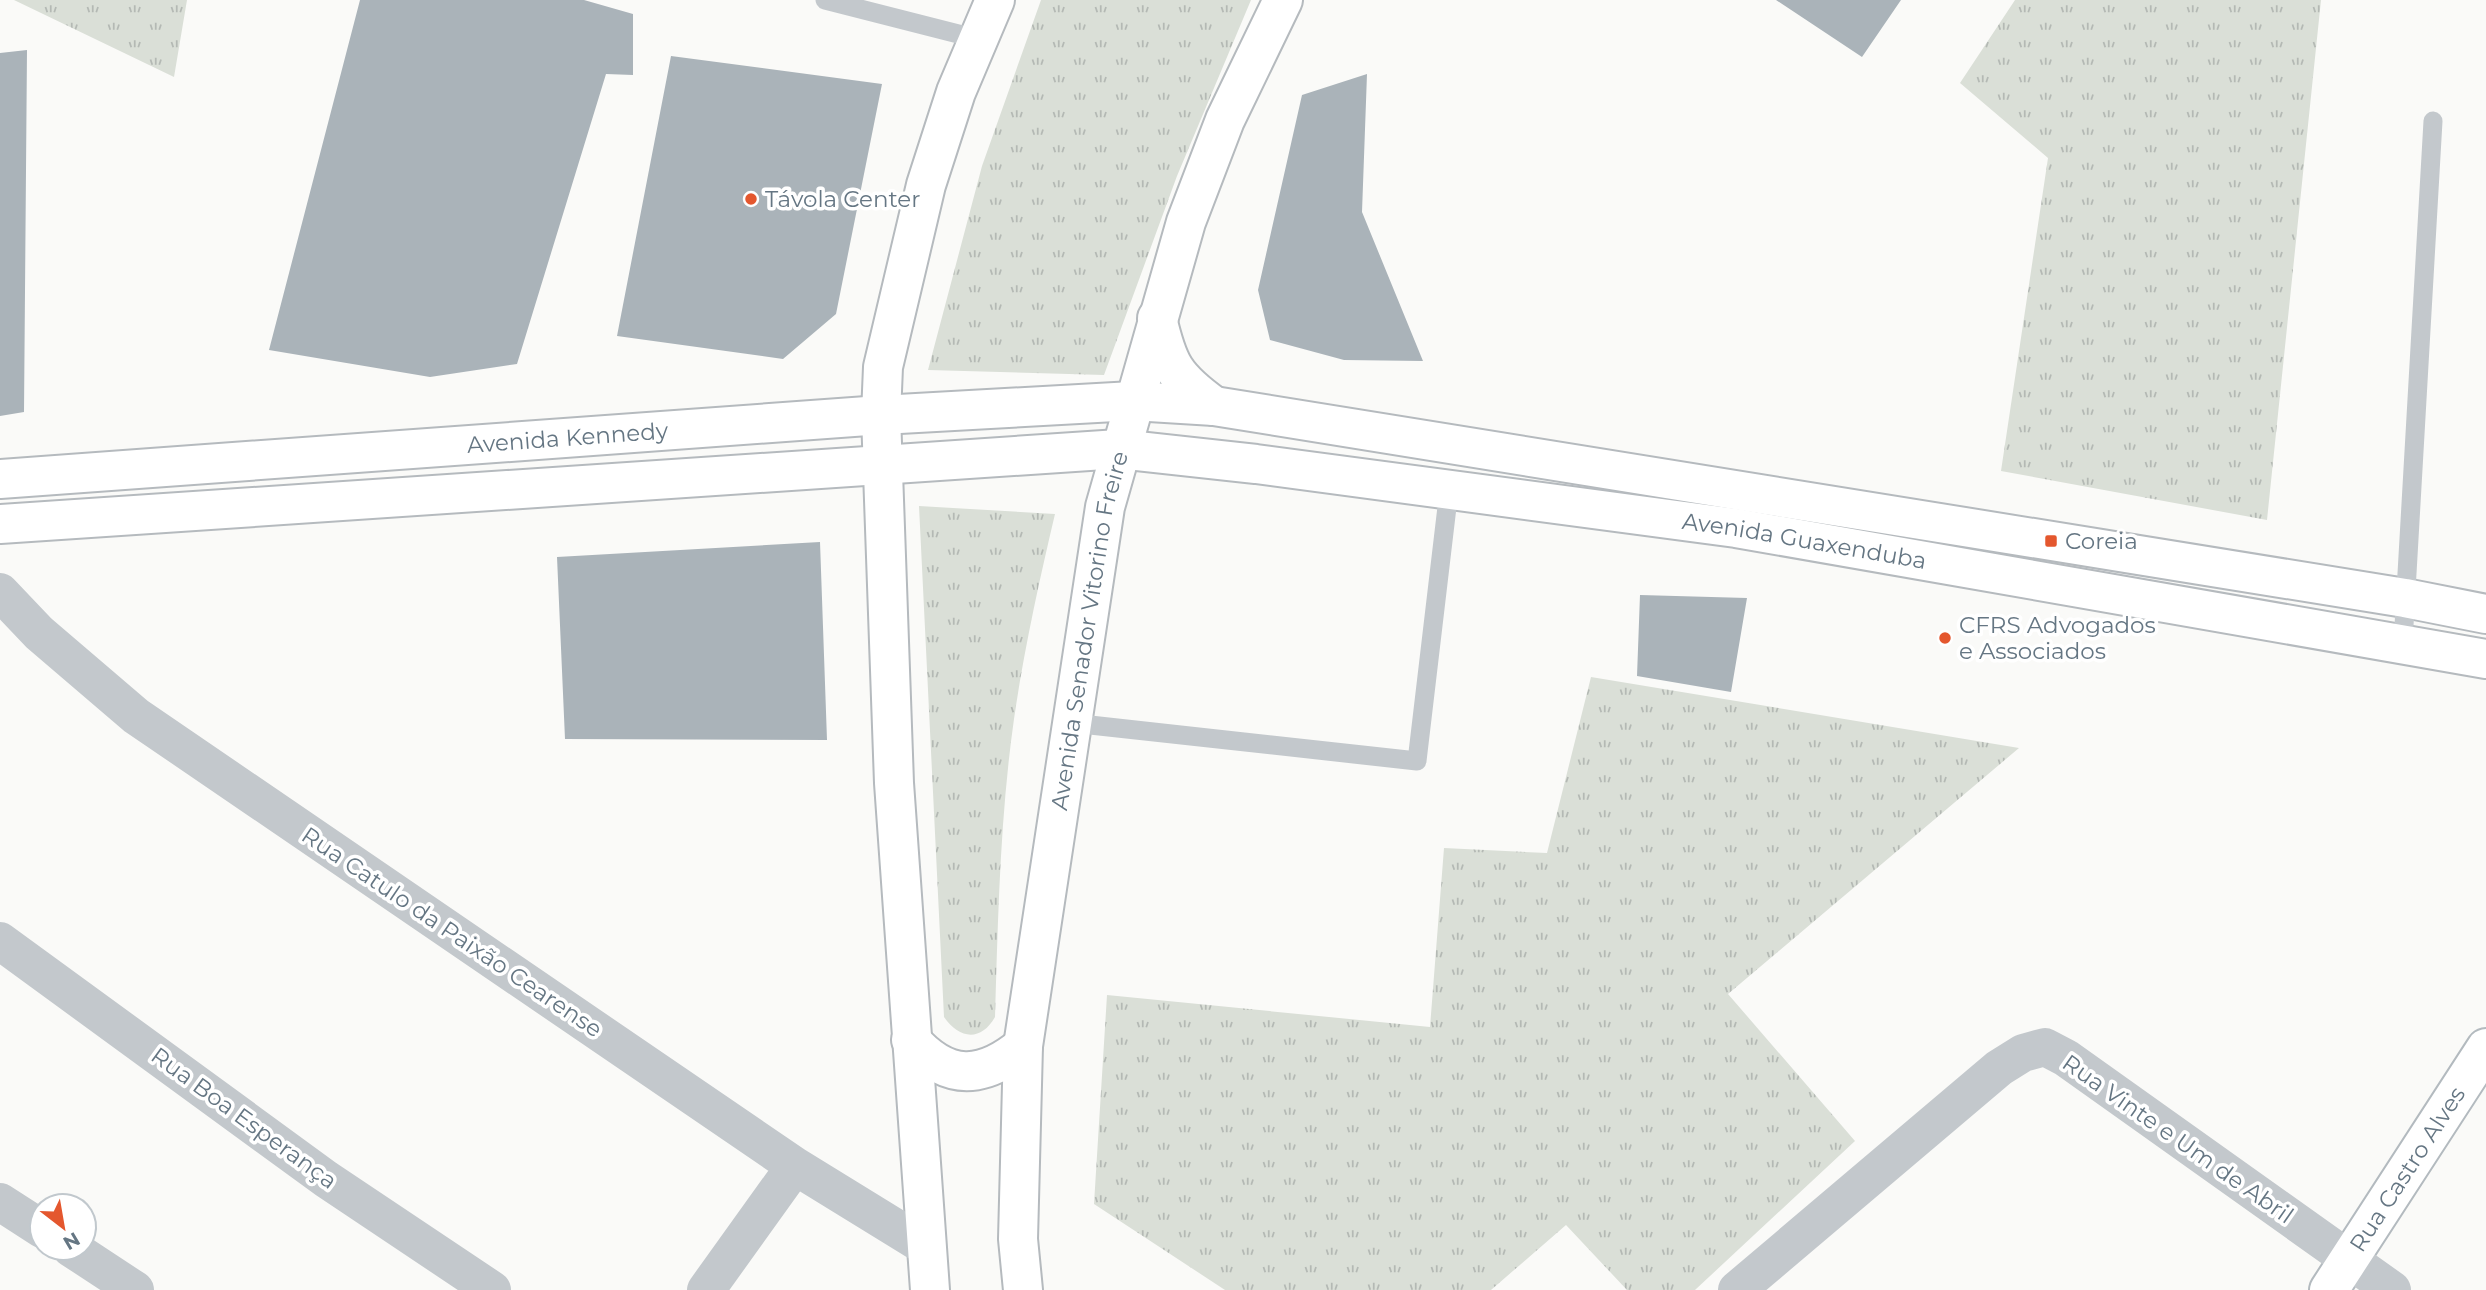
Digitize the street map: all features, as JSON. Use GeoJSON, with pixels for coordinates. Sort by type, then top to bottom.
{"type":"FeatureCollection","features":[{"type":"Feature","properties":{"kind":"main road"},"geometry":{"type":"LineString","coordinates":[[930,1290],[894,783],[881,415],[883,367],[926,185],[956,92],[995,0]]}},
{"type":"Feature","properties":{"kind":"main road","name":"Avenida Senador Vitorino Freire"},"geometry":{"type":"LineString","coordinates":[[1023,1290],[1018,1239],[1023,1046],[1105,507],[1119,449],[1186,222],[1225,120],[1283,0]]}},
{"type":"Feature","properties":{"kind":"main road"},"geometry":{"type":"LineString","coordinates":[[1157,318],[1166,357],[1186,386],[1214,406]]}},
{"type":"Feature","properties":{"kind":"main road","name":"Avenida Kennedy"},"geometry":{"type":"LineString","coordinates":[[0,479],[881,415],[1133,401]]}},
{"type":"Feature","properties":{"kind":"main road","name":"Avenida Guaxenduba"},"geometry":{"type":"LineString","coordinates":[[1133,401],[1214,406],[2405,598],[2486,614]]}},
{"type":"Feature","properties":{"kind":"main road"},"geometry":{"type":"LineString","coordinates":[[0,524],[1119,449]]}},
{"type":"Feature","properties":{"kind":"main road","name":"Avenida Guaxenduba"},"geometry":{"type":"LineString","coordinates":[[1119,449],[1449,489],[1736,528],[2486,659]]}},
{"type":"Feature","properties":{"kind":"main road"},"geometry":{"type":"LineString","coordinates":[[911,1040],[936,1064],[962,1072],[992,1067],[1023,1046]]}},
{"type":"Feature","properties":{"kind":"main road","name":"Rua Castro Alves"},"geometry":{"type":"LineString","coordinates":[[2338,1275],[2486,1048]]}},
{"type":"Feature","properties":{"kind":"street","name":"Rua Catulo da Paixão Cearense"},"geometry":{"type":"LineString","coordinates":[[0,592],[39,633],[136,716],[796,1166],[925,1246]]}},
{"type":"Feature","properties":{"kind":"street","name":"Rua Boa Esperança"},"geometry":{"type":"LineString","coordinates":[[0,941],[326,1179],[492,1290]]}},
{"type":"Feature","properties":{"kind":"street","name":"Rua Vinte e Um de Abril"},"geometry":{"type":"LineString","coordinates":[[1737,1290],[1999,1068],[2023,1053],[2045,1047],[2066,1058],[2338,1275],[2392,1290]]}},
{"type":"Feature","properties":{"kind":"street"},"geometry":{"type":"LineString","coordinates":[[705,1290],[796,1166]]}},
{"type":"Feature","properties":{"kind":"street"},"geometry":{"type":"LineString","coordinates":[[0,1202],[28,1220]]}},
{"type":"Feature","properties":{"kind":"street"},"geometry":{"type":"LineString","coordinates":[[92,1262],[135,1290]]}},
{"type":"Feature","properties":{"kind":"lane"},"geometry":{"type":"LineString","coordinates":[[825,0],[978,39]]}},
{"type":"Feature","properties":{"kind":"lane"},"geometry":{"type":"LineString","coordinates":[[2403,643],[2433,121]]}},
{"type":"Feature","properties":{"kind":"lane"},"geometry":{"type":"LineString","coordinates":[[1072,723],[1417,761],[1449,489]]}},
{"type":"Feature","properties":{"kind":"green space"},"geometry":{"type":"Polygon","coordinates":[[[14,0],[187,0],[174,77],[14,0]]]}},
{"type":"Feature","properties":{"kind":"green space"},"geometry":{"type":"Polygon","coordinates":[[[1041,0],[1251,0],[1177,176],[1104,375],[928,370],[982,166],[1041,0]]]}},
{"type":"Feature","properties":{"kind":"green space"},"geometry":{"type":"Polygon","coordinates":[[[2015,0],[2321,0],[2267,520],[2001,471],[2048,158],[1960,83],[2015,0]]]}},
{"type":"Feature","properties":{"kind":"green space"},"geometry":{"type":"Polygon","coordinates":[[[919,506],[1055,514],[1027,642],[1009,756],[1000,868],[995,1017],[983,1031],[970,1035],[956,1030],[944,1017],[919,506]]]}},
{"type":"Feature","properties":{"kind":"green space"},"geometry":{"type":"Polygon","coordinates":[[[1591,677],[2019,748],[1728,994],[1855,1141],[1695,1290],[1627,1290],[1566,1225],[1491,1290],[1225,1290],[1094,1204],[1107,995],[1430,1027],[1444,848],[1547,853],[1591,677]]]}},
{"type":"Feature","properties":{"kind":"building"},"geometry":{"type":"Polygon","coordinates":[[[360,0],[584,0],[633,14],[633,75],[606,74],[517,364],[430,377],[269,350],[360,0]]]}},
{"type":"Feature","properties":{"kind":"building"},"geometry":{"type":"Polygon","coordinates":[[[1776,0],[1901,0],[1862,57],[1776,0]]]}},
{"type":"Feature","properties":{"kind":"building"},"geometry":{"type":"Polygon","coordinates":[[[27,50],[24,412],[0,416],[0,53],[27,50]]]}},
{"type":"Feature","properties":{"kind":"building","name":"Távola Center"},"geometry":{"type":"Polygon","coordinates":[[[671,56],[882,84],[836,314],[783,359],[617,336],[671,56]]]}},
{"type":"Feature","properties":{"kind":"building"},"geometry":{"type":"Polygon","coordinates":[[[1367,74],[1362,212],[1423,361],[1344,360],[1270,340],[1258,290],[1302,95],[1367,74]]]}},
{"type":"Feature","properties":{"kind":"building"},"geometry":{"type":"Polygon","coordinates":[[[820,542],[827,740],[565,739],[557,557],[820,542]]]}},
{"type":"Feature","properties":{"kind":"building"},"geometry":{"type":"Polygon","coordinates":[[[1640,595],[1747,598],[1731,692],[1637,676],[1640,595]]]}},
{"type":"Feature","properties":{"kind":"place","name":"Távola Center"},"geometry":{"type":"Point","coordinates":[751,199]}},
{"type":"Feature","properties":{"kind":"place","name":"Coreia"},"geometry":{"type":"Point","coordinates":[2051,541]}},
{"type":"Feature","properties":{"kind":"place","name":"CFRS Advogados e Associados"},"geometry":{"type":"Point","coordinates":[1945,638]}}]}
